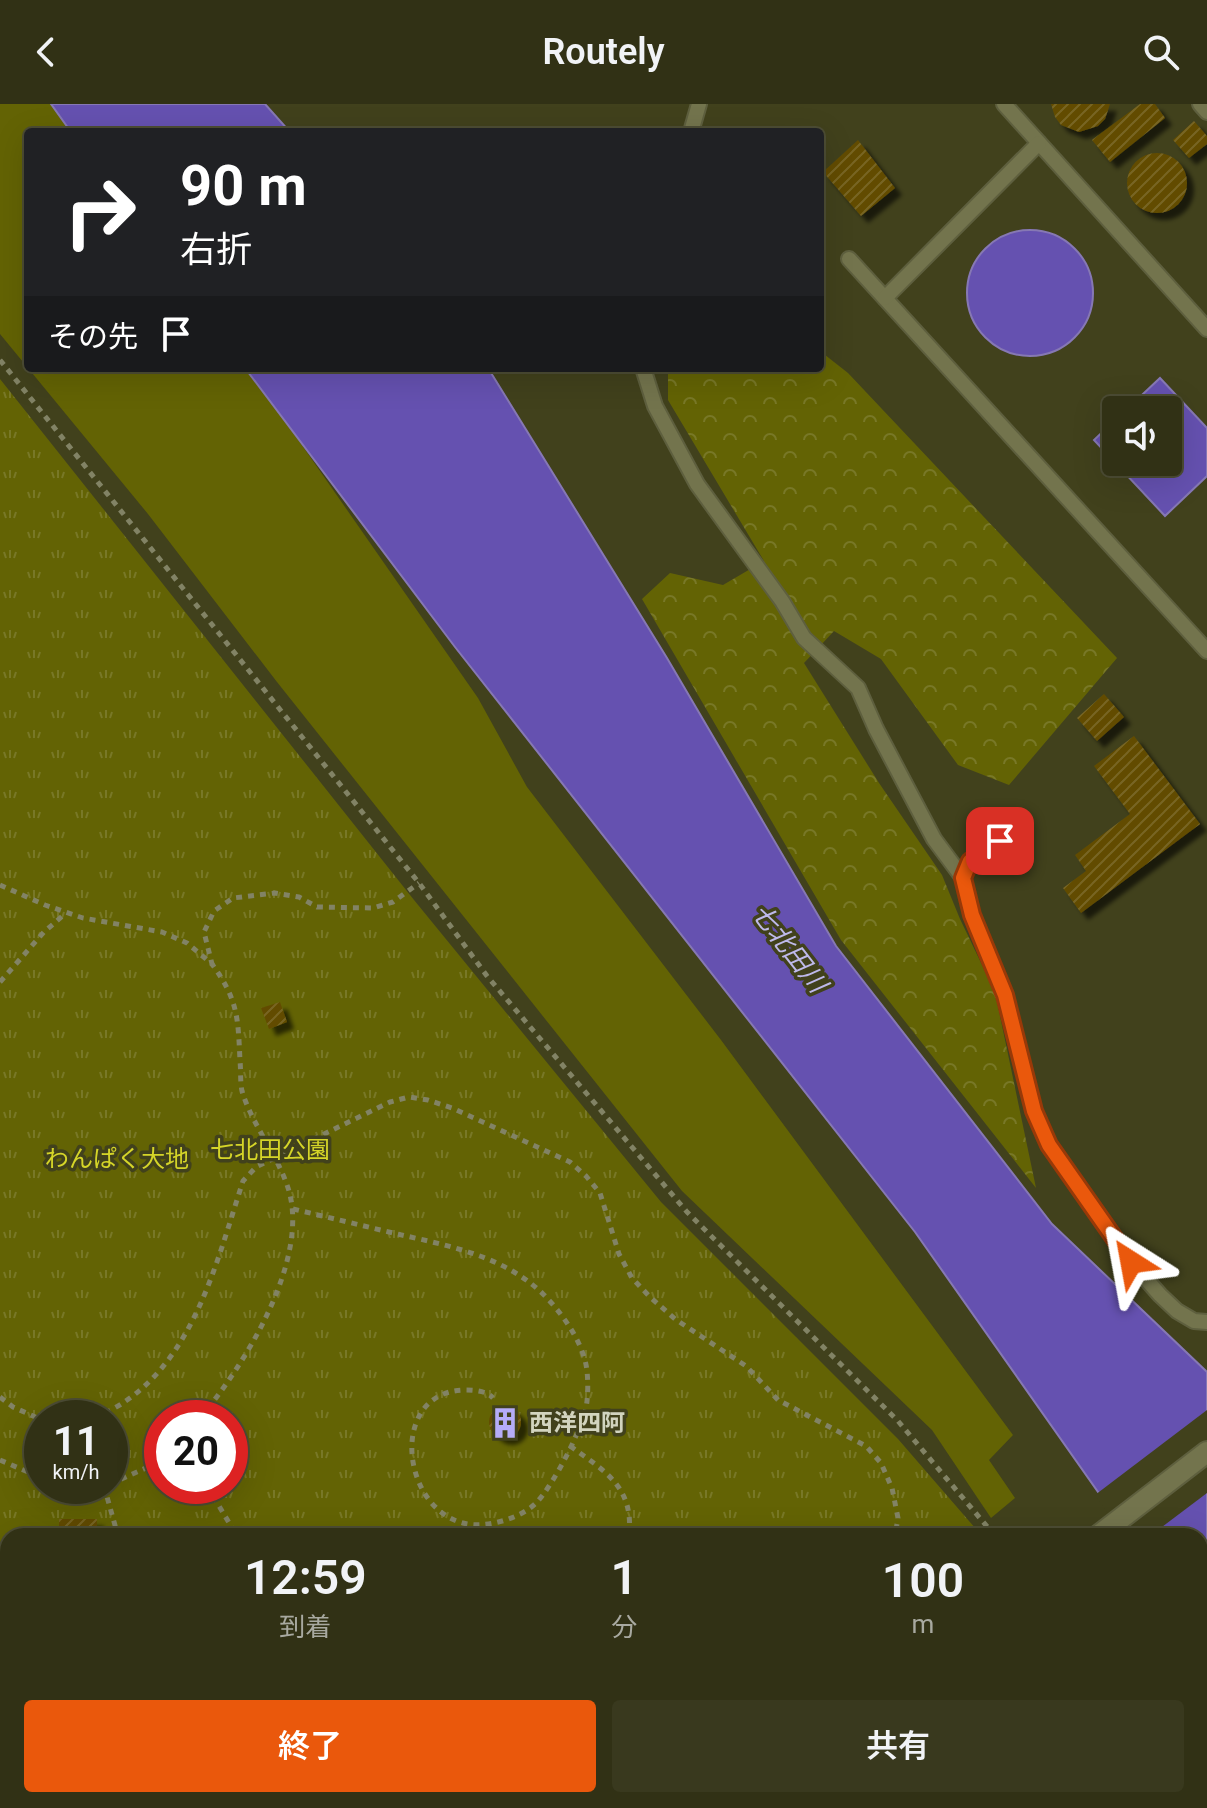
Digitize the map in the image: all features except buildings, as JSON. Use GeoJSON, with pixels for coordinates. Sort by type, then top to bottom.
{"type":"FeatureCollection","features":[{"type":"Feature","properties":{"kind":"street"},"geometry":{"type":"LineString","coordinates":[[1108,1528],[1207,1452]]}},
{"type":"Feature","properties":{"kind":"lane"},"geometry":{"type":"LineString","coordinates":[[692,128],[699,104]]}},
{"type":"Feature","properties":{"kind":"lane"},"geometry":{"type":"LineString","coordinates":[[1004,104],[1207,329]]}},
{"type":"Feature","properties":{"kind":"lane"},"geometry":{"type":"LineString","coordinates":[[1200,104],[1207,112]]}},
{"type":"Feature","properties":{"kind":"lane"},"geometry":{"type":"LineString","coordinates":[[885,298],[1039,143]]}},
{"type":"Feature","properties":{"kind":"lane"},"geometry":{"type":"LineString","coordinates":[[849,259],[1207,651]]}},
{"type":"Feature","properties":{"kind":"lane"},"geometry":{"type":"LineString","coordinates":[[644,372],[655,406],[697,484],[782,601],[804,638],[858,688],[934,839],[963,878],[972,915],[1005,995],[1034,1111],[1049,1145],[1131,1262],[1160,1295],[1194,1321],[1207,1322]]}},
{"type":"Feature","properties":{"kind":"lane"},"geometry":{"type":"LineString","coordinates":[[963,878],[970,861],[1000,841]]}},
{"type":"Feature","properties":{"kind":"path"},"geometry":{"type":"LineString","coordinates":[[0,360],[419,883],[487,976],[687,1212],[898,1421],[988,1528]]}},
{"type":"Feature","properties":{"kind":"path"},"geometry":{"type":"LineString","coordinates":[[212,964],[204,932],[214,911],[233,898],[275,893],[299,897],[317,907],[373,908],[393,902],[419,883]]}},
{"type":"Feature","properties":{"kind":"path"},"geometry":{"type":"LineString","coordinates":[[0,885],[66,913],[162,932],[187,943],[212,964],[228,987],[236,1006],[242,1091],[288,1187],[293,1209],[290,1248],[276,1292],[251,1344],[215,1400]]}},
{"type":"Feature","properties":{"kind":"path"},"geometry":{"type":"LineString","coordinates":[[0,982],[44,932],[66,913]]}},
{"type":"Feature","properties":{"kind":"path"},"geometry":{"type":"LineString","coordinates":[[128,1400],[167,1364],[192,1323],[243,1181],[256,1167],[390,1102],[409,1097],[428,1100],[570,1162],[586,1176],[600,1193],[619,1254],[632,1278],[675,1319],[746,1366],[778,1400],[866,1446],[881,1463],[892,1488],[898,1518],[896,1528]]}},
{"type":"Feature","properties":{"kind":"path"},"geometry":{"type":"LineString","coordinates":[[293,1209],[472,1252],[516,1272],[542,1293],[565,1319],[587,1368],[587,1401],[582,1423],[535,1505],[486,1525],[464,1524],[443,1515],[420,1487],[411,1449],[413,1427],[423,1410],[452,1390],[471,1390],[490,1394],[493,1398]]}},
{"type":"Feature","properties":{"kind":"path"},"geometry":{"type":"LineString","coordinates":[[0,1397],[24,1410]]}},
{"type":"Feature","properties":{"kind":"path"},"geometry":{"type":"LineString","coordinates":[[570,1446],[611,1476],[628,1501],[629,1528]]}},
{"type":"Feature","properties":{"kind":"path"},"geometry":{"type":"LineString","coordinates":[[0,1460],[24,1470]]}},
{"type":"Feature","properties":{"kind":"path"},"geometry":{"type":"LineString","coordinates":[[109,1504],[116,1528]]}},
{"type":"Feature","properties":{"kind":"path"},"geometry":{"type":"LineString","coordinates":[[218,1504],[232,1528]]}},
{"type":"Feature","properties":{"kind":"green space"},"geometry":{"type":"Polygon","coordinates":[[[0,104],[51,104],[68,128],[24,128],[24,363],[0,334],[0,104]]]}},
{"type":"Feature","properties":{"kind":"green space"},"geometry":{"type":"Polygon","coordinates":[[[824,354],[848,373],[1117,658],[1009,785],[958,765],[881,659],[834,631],[804,663],[879,783],[942,875],[995,992],[1036,1188],[841,940],[642,599],[670,573],[723,585],[764,561],[668,400],[668,372],[824,372],[824,354]]]}},
{"type":"Feature","properties":{"kind":"green space"},"geometry":{"type":"Polygon","coordinates":[[[31,372],[248,372],[478,698],[527,787],[721,1040],[1013,1435],[989,1460],[1015,1498],[991,1518],[932,1430],[682,1191],[277,682],[148,514],[31,372]]]}},
{"type":"Feature","properties":{"kind":"green space","name":"七北田公園"},"geometry":{"type":"Polygon","coordinates":[[[0,379],[414,900],[661,1202],[898,1439],[975,1528],[0,1528],[0,379]]]}},
{"type":"Feature","properties":{"kind":"water"},"geometry":{"type":"Polygon","coordinates":[[[51,104],[265,104],[286,128],[68,128],[51,104]]]}},
{"type":"Feature","properties":{"kind":"water"},"geometry":{"type":"Polygon","coordinates":[[[1030,230],[1054,235],[1074,249],[1088,269],[1093,293],[1088,317],[1074,337],[1054,351],[1030,356],[1006,351],[986,337],[972,317],[967,293],[972,269],[986,249],[1006,235],[1030,230]]]}},
{"type":"Feature","properties":{"kind":"water","name":"七北田川"},"geometry":{"type":"Polygon","coordinates":[[[248,372],[490,372],[667,658],[836,946],[1052,1224],[1207,1372],[1207,1528],[1123,1528],[915,1232],[455,647],[248,372]]]}},
{"type":"Feature","properties":{"kind":"water"},"geometry":{"type":"Polygon","coordinates":[[[1160,378],[1177,396],[1141,396],[1160,378]]]}},
{"type":"Feature","properties":{"kind":"water"},"geometry":{"type":"Polygon","coordinates":[[[1182,401],[1207,428],[1207,476],[1165,516],[1128,476],[1182,476],[1182,401]]]}},
{"type":"Feature","properties":{"kind":"water"},"geometry":{"type":"Polygon","coordinates":[[[1102,432],[1102,449],[1094,440],[1102,432]]]}},
{"type":"Feature","properties":{"kind":"pier"},"geometry":{"type":"Polygon","coordinates":[[[1207,1410],[1207,1493],[1161,1528],[1118,1528],[1095,1495],[1207,1410]]]}},
{"type":"Feature","properties":{"kind":"place","name":"西洋四阿"},"geometry":{"type":"Point","coordinates":[505,1423]}},
{"type":"Feature","properties":{"kind":"route"},"geometry":{"type":"LineString","coordinates":[[1000,841],[970,861],[963,878],[972,915],[1005,995],[1034,1111],[1049,1145],[1131,1262]]}},
{"type":"Feature","properties":{"kind":"park label","name":"わんぱく大地"},"geometry":{"type":"Point","coordinates":[117,1159]}}]}
